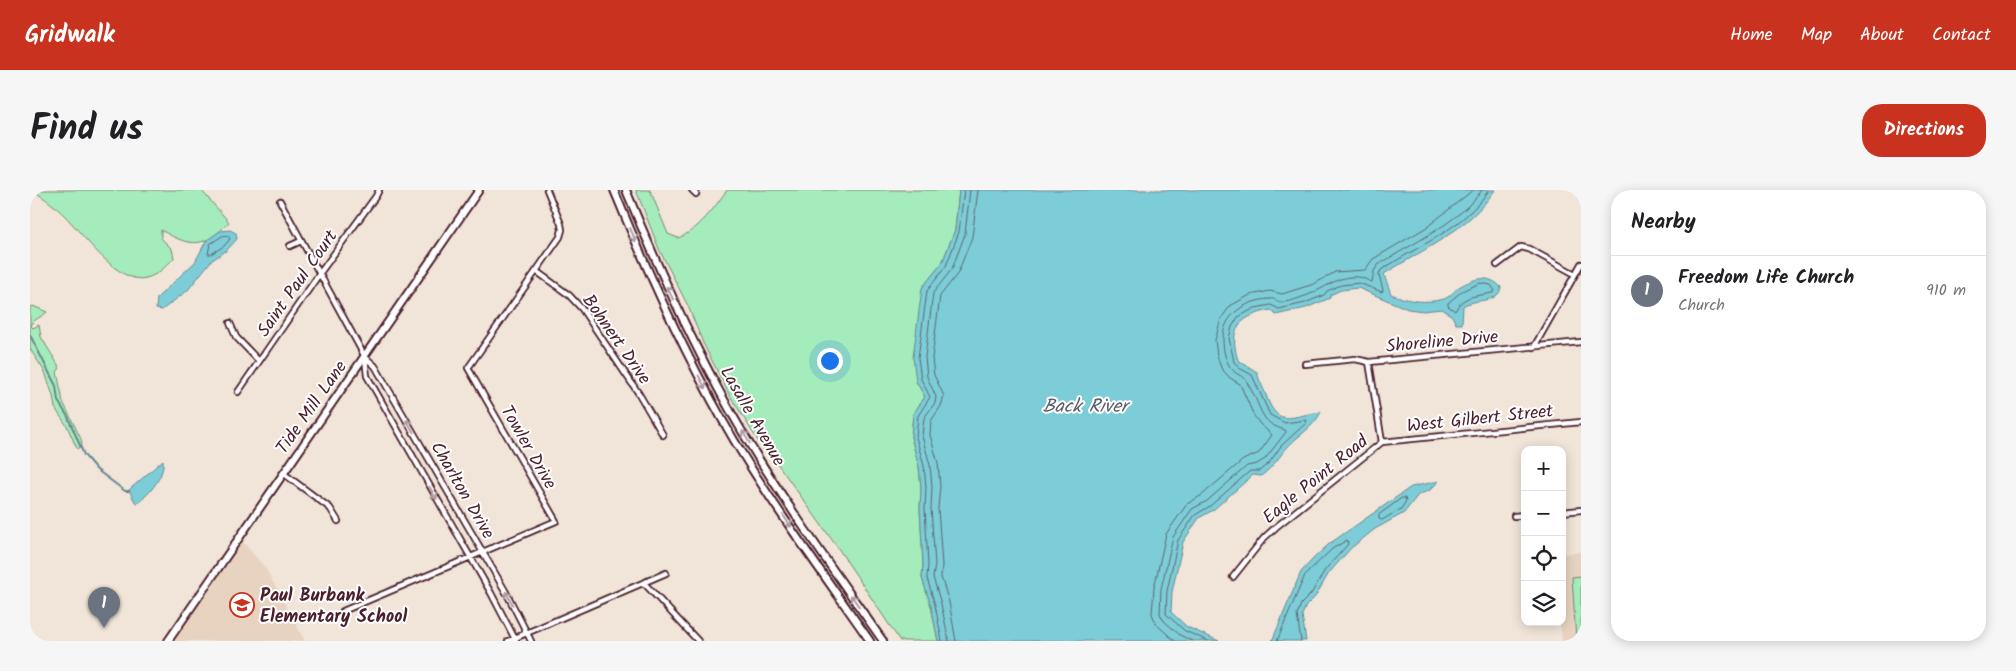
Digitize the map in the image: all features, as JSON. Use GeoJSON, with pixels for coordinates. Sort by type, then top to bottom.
{"type":"FeatureCollection","features":[{"type":"Feature","properties":{"kind":"main road","name":"Tide Mill Lane"},"geometry":{"type":"LineString","coordinates":[[168,641],[479,190]]}},
{"type":"Feature","properties":{"kind":"main road","name":"Lasalle Avenue"},"geometry":{"type":"LineString","coordinates":[[614,190],[666,312],[734,440],[870,641]]}},
{"type":"Feature","properties":{"kind":"main road","name":"Lasalle Avenue"},"geometry":{"type":"LineString","coordinates":[[626,190],[676,307],[722,397],[768,473],[883,641]]}},
{"type":"Feature","properties":{"kind":"street","name":"Saint Paul Court"},"geometry":{"type":"LineString","coordinates":[[238,392],[379,190]]}},
{"type":"Feature","properties":{"kind":"street","name":"Towler Drive"},"geometry":{"type":"LineString","coordinates":[[343,611],[556,520],[468,368],[560,237],[562,230],[547,190]]}},
{"type":"Feature","properties":{"kind":"street","name":"Charlton Drive"},"geometry":{"type":"LineString","coordinates":[[280,201],[365,357],[375,366],[483,552],[531,641]]}},
{"type":"Feature","properties":{"kind":"street"},"geometry":{"type":"LineString","coordinates":[[290,246],[300,240]]}},
{"type":"Feature","properties":{"kind":"street"},"geometry":{"type":"LineString","coordinates":[[1497,265],[1521,248],[1529,249],[1575,274]]}},
{"type":"Feature","properties":{"kind":"street"},"geometry":{"type":"LineString","coordinates":[[1534,347],[1581,264]]}},
{"type":"Feature","properties":{"kind":"street","name":"Bohnert Drive"},"geometry":{"type":"LineString","coordinates":[[536,271],[569,295],[582,309],[639,394],[663,435]]}},
{"type":"Feature","properties":{"kind":"street"},"geometry":{"type":"LineString","coordinates":[[230,323],[236,337],[260,361]]}},
{"type":"Feature","properties":{"kind":"street","name":"Shoreline Drive"},"geometry":{"type":"LineString","coordinates":[[1305,364],[1355,359],[1369,362],[1581,342]]}},
{"type":"Feature","properties":{"kind":"street","name":"Charlton Drive"},"geometry":{"type":"LineString","coordinates":[[365,357],[367,376],[516,640]]}},
{"type":"Feature","properties":{"kind":"street","name":"Eagle Point Road"},"geometry":{"type":"LineString","coordinates":[[1233,577],[1245,560],[1270,532],[1382,442],[1369,362]]}},
{"type":"Feature","properties":{"kind":"street","name":"West Gilbert Street"},"geometry":{"type":"LineString","coordinates":[[1382,442],[1581,422]]}},
{"type":"Feature","properties":{"kind":"street"},"geometry":{"type":"LineString","coordinates":[[283,474],[330,508],[338,521]]}},
{"type":"Feature","properties":{"kind":"street"},"geometry":{"type":"LineString","coordinates":[[1566,512],[1581,510]]}},
{"type":"Feature","properties":{"kind":"street"},"geometry":{"type":"LineString","coordinates":[[1514,516],[1521,515]]}},
{"type":"Feature","properties":{"kind":"street"},"geometry":{"type":"LineString","coordinates":[[508,641],[516,640],[527,633],[666,574]]}},
{"type":"Feature","properties":{"kind":"street"},"geometry":{"type":"LineString","coordinates":[[644,583],[698,641]]}},
{"type":"Feature","properties":{"kind":"shaded area","name":"Paul Burbank Elementary School"},"geometry":{"type":"Polygon","coordinates":[[[243,542],[266,569],[305,641],[174,641],[243,542]]]}},
{"type":"Feature","properties":{"kind":"shaded area"},"geometry":{"type":"Polygon","coordinates":[[[1581,552],[1581,641],[1562,641],[1560,626],[1566,626],[1566,554],[1581,552]]]}},
{"type":"Feature","properties":{"kind":"green space"},"geometry":{"type":"Polygon","coordinates":[[[30,190],[201,190],[229,222],[212,237],[205,241],[197,242],[181,240],[161,230],[161,238],[172,249],[174,258],[154,275],[146,278],[135,278],[124,274],[113,266],[58,209],[35,192],[30,194],[30,190]]]}},
{"type":"Feature","properties":{"kind":"green space"},"geometry":{"type":"Polygon","coordinates":[[[636,190],[650,190],[668,234],[678,238],[693,230],[727,190],[959,190],[955,230],[942,263],[922,288],[916,381],[925,397],[913,414],[911,437],[919,467],[921,488],[922,578],[931,606],[938,641],[900,641],[840,551],[769,452],[763,449],[729,394],[703,343],[688,306],[659,249],[636,190]]]}},
{"type":"Feature","properties":{"kind":"green space"},"geometry":{"type":"Polygon","coordinates":[[[33,306],[47,312],[34,321],[30,325],[30,307],[33,306]]]}},
{"type":"Feature","properties":{"kind":"green space"},"geometry":{"type":"Polygon","coordinates":[[[30,325],[33,328],[39,325],[41,337],[60,368],[57,372],[63,402],[81,439],[82,445],[77,449],[67,426],[55,408],[45,372],[30,349],[30,325]]]}},
{"type":"Feature","properties":{"kind":"green space"},"geometry":{"type":"Polygon","coordinates":[[[1581,576],[1581,641],[1576,641],[1572,577],[1581,576]]]}},
{"type":"Feature","properties":{"kind":"water","name":"Back River"},"geometry":{"type":"Polygon","coordinates":[[[959,190],[1495,190],[1484,204],[1459,228],[1384,274],[1391,294],[1417,301],[1444,299],[1470,281],[1481,279],[1491,280],[1501,287],[1496,296],[1463,306],[1462,324],[1456,324],[1452,316],[1442,309],[1423,311],[1408,309],[1358,288],[1341,290],[1330,295],[1330,298],[1306,308],[1276,315],[1271,310],[1260,313],[1244,320],[1239,325],[1235,340],[1238,360],[1257,372],[1271,406],[1276,413],[1281,417],[1287,418],[1321,412],[1309,428],[1290,445],[1265,473],[1261,476],[1253,475],[1213,510],[1199,518],[1183,542],[1172,592],[1171,612],[1187,627],[1219,641],[938,641],[931,606],[922,578],[921,488],[919,467],[911,437],[913,414],[925,397],[916,381],[913,357],[922,288],[942,263],[955,230],[959,190]]]}},
{"type":"Feature","properties":{"kind":"water"},"geometry":{"type":"Polygon","coordinates":[[[230,230],[236,233],[237,239],[227,250],[211,261],[188,290],[162,310],[156,309],[157,298],[195,262],[206,241],[220,231],[230,230]]]}},
{"type":"Feature","properties":{"kind":"water"},"geometry":{"type":"Polygon","coordinates":[[[163,460],[162,472],[156,484],[138,503],[135,502],[129,490],[163,460]]]}},
{"type":"Feature","properties":{"kind":"water"},"geometry":{"type":"Polygon","coordinates":[[[1439,481],[1430,490],[1418,495],[1404,513],[1375,529],[1351,548],[1329,573],[1315,597],[1306,606],[1302,615],[1306,641],[1272,641],[1301,572],[1313,559],[1329,544],[1411,487],[1439,481]]]}},
{"type":"Feature","properties":{"kind":"waterway"},"geometry":{"type":"LineString","coordinates":[[30,335],[56,386],[58,401],[68,417],[84,455],[97,470],[125,491],[129,491]]}},
{"type":"Feature","properties":{"kind":"place","name":"Paul Burbank Elementary School"},"geometry":{"type":"Point","coordinates":[242,605]}},
{"type":"Feature","properties":{"kind":"place","name":"Freedom Life Church"},"geometry":{"type":"Point","coordinates":[104,628]}}]}
